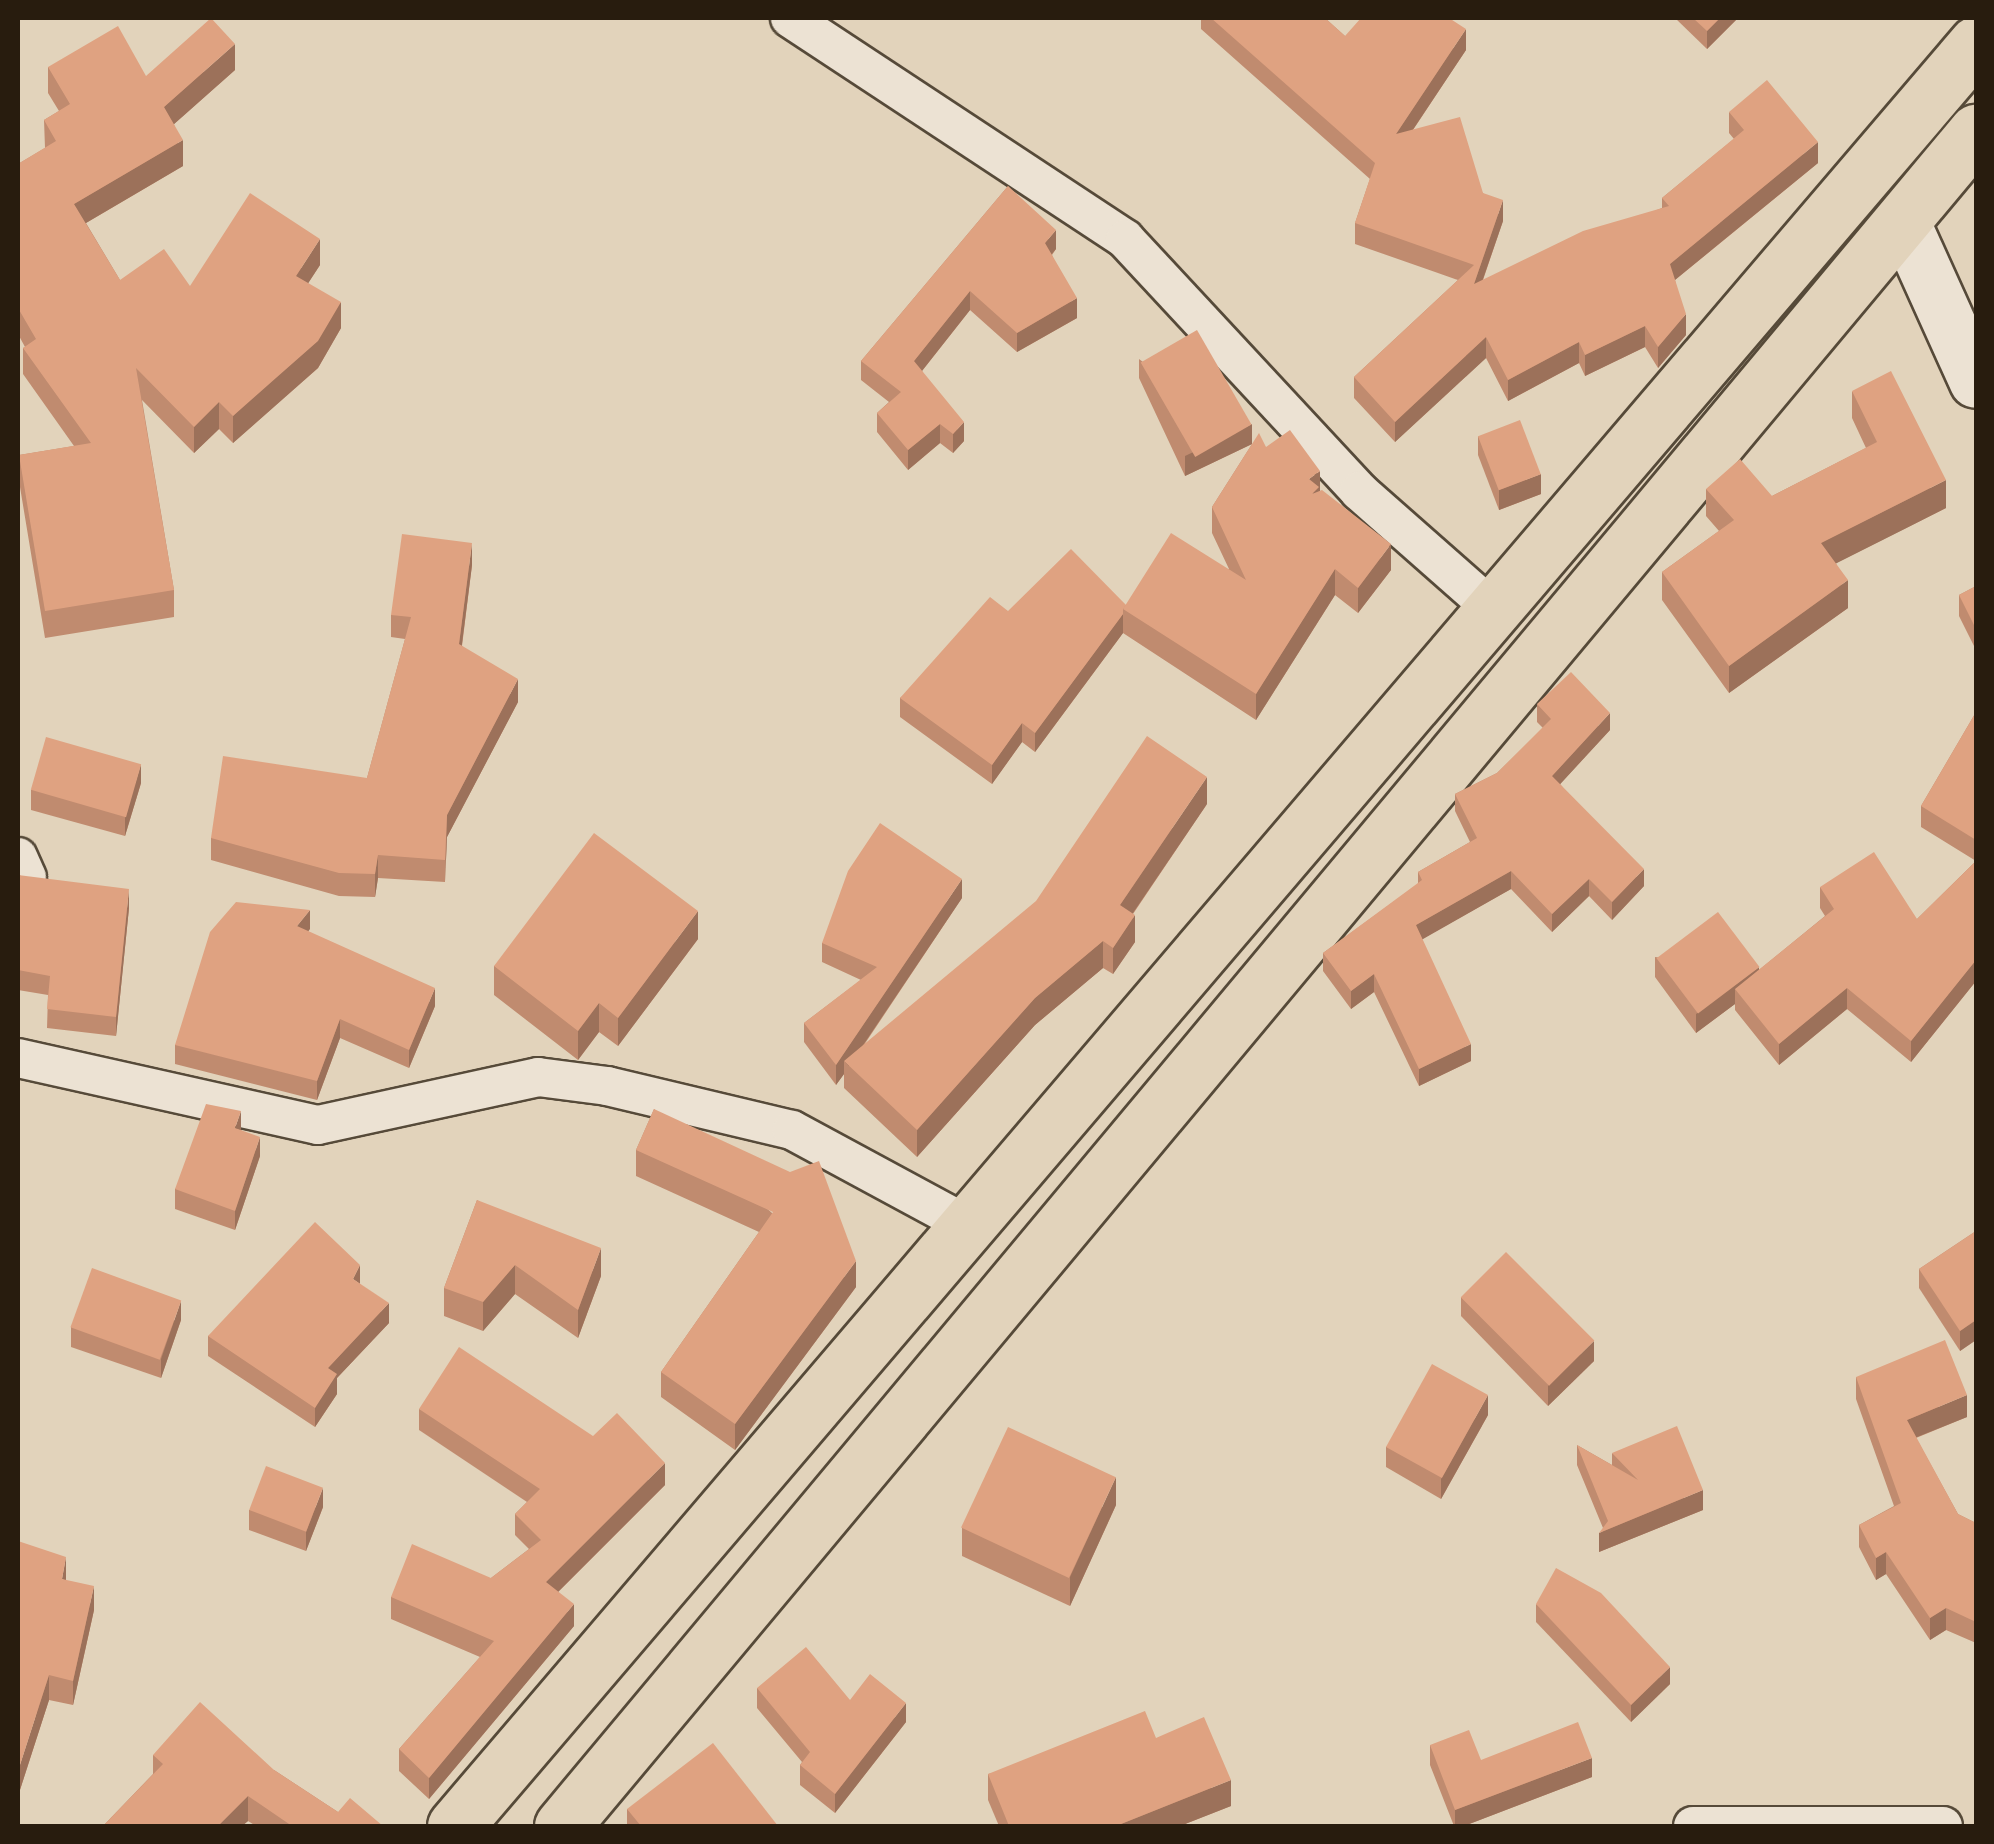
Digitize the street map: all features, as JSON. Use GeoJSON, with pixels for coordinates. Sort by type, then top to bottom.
{"type":"FeatureCollection","features":[{"type":"Feature","properties":{"kind":"main road"},"geometry":{"type":"LineString","coordinates":[[455,1826],[964,1223],[1976,44]]}},
{"type":"Feature","properties":{"kind":"main road"},"geometry":{"type":"LineString","coordinates":[[562,1826],[1465,754],[1905,224],[1976,132]]}},
{"type":"Feature","properties":{"kind":"main road"},"geometry":{"type":"LineString","coordinates":[[1408,708],[1465,754]]}},
{"type":"Feature","properties":{"kind":"street"},"geometry":{"type":"LineString","coordinates":[[790,18],[1124,238],[1359,492],[1493,609]]}},
{"type":"Feature","properties":{"kind":"street"},"geometry":{"type":"LineString","coordinates":[[1905,224],[1976,382]]}},
{"type":"Feature","properties":{"kind":"street"},"geometry":{"type":"LineString","coordinates":[[18,1058],[318,1124],[538,1077],[606,1086],[792,1130],[964,1223]]}},
{"type":"Feature","properties":{"kind":"street"},"geometry":{"type":"LineString","coordinates":[[1693,1826],[1943,1826]]}},
{"type":"Feature","properties":{"kind":"building"},"geometry":{"type":"Polygon","coordinates":[[[211,18],[235,44],[164,107],[183,140],[74,204],[120,280],[164,249],[190,286],[250,193],[320,239],[296,276],[341,302],[318,341],[233,416],[219,402],[194,427],[136,368],[174,590],[45,611],[19,455],[91,443],[23,348],[36,339],[18,308],[18,164],[56,141],[44,120],[70,104],[48,67],[118,26],[146,76],[211,18]]]}},
{"type":"Feature","properties":{"kind":"building"},"geometry":{"type":"Polygon","coordinates":[[[1211,18],[1325,18],[1345,36],[1361,18],[1449,18],[1466,29],[1396,134],[1460,117],[1483,193],[1503,200],[1474,284],[1583,231],[1669,206],[1662,198],[1744,130],[1729,112],[1767,80],[1818,142],[1670,264],[1686,314],[1658,347],[1645,326],[1585,355],[1579,342],[1508,380],[1486,337],[1395,422],[1354,377],[1474,265],[1355,223],[1375,163],[1211,18]]]}},
{"type":"Feature","properties":{"kind":"building"},"geometry":{"type":"Polygon","coordinates":[[[1693,18],[1720,18],[1707,31],[1693,18]]]}},
{"type":"Feature","properties":{"kind":"building"},"geometry":{"type":"Polygon","coordinates":[[[1008,186],[1056,230],[1045,243],[1077,298],[1017,333],[970,291],[914,361],[964,422],[953,434],[940,424],[908,450],[877,413],[901,392],[861,361],[1008,186]]]}},
{"type":"Feature","properties":{"kind":"building"},"geometry":{"type":"Polygon","coordinates":[[[1197,330],[1252,424],[1195,457],[1141,362],[1197,330]]]}},
{"type":"Feature","properties":{"kind":"building"},"geometry":{"type":"Polygon","coordinates":[[[1891,371],[1946,480],[1821,543],[1848,580],[1729,666],[1662,572],[1734,520],[1706,489],[1740,459],[1772,496],[1877,442],[1852,391],[1891,371]]]}},
{"type":"Feature","properties":{"kind":"building"},"geometry":{"type":"Polygon","coordinates":[[[1520,420],[1541,474],[1499,490],[1478,436],[1520,420]]]}},
{"type":"Feature","properties":{"kind":"building"},"geometry":{"type":"Polygon","coordinates":[[[1290,430],[1320,471],[1309,479],[1319,487],[1312,494],[1322,490],[1391,544],[1358,588],[1335,569],[1256,694],[1123,609],[1171,533],[1246,580],[1212,507],[1259,433],[1266,447],[1290,430]]]}},
{"type":"Feature","properties":{"kind":"building"},"geometry":{"type":"Polygon","coordinates":[[[402,534],[472,543],[459,644],[518,679],[447,815],[445,860],[378,855],[375,874],[339,873],[211,838],[223,756],[367,778],[411,617],[391,615],[402,534]]]}},
{"type":"Feature","properties":{"kind":"building"},"geometry":{"type":"Polygon","coordinates":[[[1071,549],[1126,605],[1123,614],[1035,733],[1022,723],[992,765],[900,698],[990,597],[1008,611],[1071,549]]]}},
{"type":"Feature","properties":{"kind":"building"},"geometry":{"type":"Polygon","coordinates":[[[1976,586],[1976,629],[1959,595],[1976,586]]]}},
{"type":"Feature","properties":{"kind":"building"},"geometry":{"type":"Polygon","coordinates":[[[1571,672],[1610,713],[1552,776],[1644,869],[1612,902],[1589,879],[1552,914],[1511,871],[1416,925],[1471,1044],[1419,1069],[1374,974],[1351,991],[1323,953],[1422,880],[1418,872],[1477,838],[1455,794],[1497,773],[1551,719],[1537,704],[1571,672]]]}},
{"type":"Feature","properties":{"kind":"building"},"geometry":{"type":"Polygon","coordinates":[[[1976,712],[1976,840],[1921,806],[1976,712]]]}},
{"type":"Feature","properties":{"kind":"building"},"geometry":{"type":"Polygon","coordinates":[[[1147,736],[1207,777],[1120,905],[1135,915],[1113,948],[1103,941],[1035,998],[917,1130],[844,1061],[1036,901],[1147,736]]]}},
{"type":"Feature","properties":{"kind":"building"},"geometry":{"type":"Polygon","coordinates":[[[46,737],[141,764],[126,817],[31,790],[46,737]]]}},
{"type":"Feature","properties":{"kind":"building"},"geometry":{"type":"Polygon","coordinates":[[[880,823],[962,879],[836,1065],[804,1023],[877,967],[822,943],[848,871],[880,823]]]}},
{"type":"Feature","properties":{"kind":"building"},"geometry":{"type":"Polygon","coordinates":[[[594,833],[698,911],[618,1018],[599,1003],[578,1031],[494,966],[594,833]]]}},
{"type":"Feature","properties":{"kind":"building"},"geometry":{"type":"Polygon","coordinates":[[[1874,852],[1917,919],[1976,861],[1976,960],[1911,1041],[1847,988],[1779,1044],[1735,989],[1834,909],[1820,887],[1874,852]]]}},
{"type":"Feature","properties":{"kind":"building"},"geometry":{"type":"Polygon","coordinates":[[[18,875],[129,889],[116,1017],[47,1009],[50,976],[18,970],[18,875]]]}},
{"type":"Feature","properties":{"kind":"building"},"geometry":{"type":"Polygon","coordinates":[[[236,902],[310,910],[297,926],[435,988],[409,1050],[340,1019],[317,1081],[175,1045],[210,932],[236,902]]]}},
{"type":"Feature","properties":{"kind":"building"},"geometry":{"type":"Polygon","coordinates":[[[1718,912],[1760,967],[1698,1013],[1657,958],[1718,912]]]}},
{"type":"Feature","properties":{"kind":"building"},"geometry":{"type":"Polygon","coordinates":[[[206,1104],[241,1111],[235,1128],[260,1137],[235,1211],[175,1189],[206,1104]]]}},
{"type":"Feature","properties":{"kind":"building"},"geometry":{"type":"Polygon","coordinates":[[[654,1109],[790,1172],[819,1161],[856,1261],[735,1424],[661,1372],[773,1212],[636,1150],[654,1109]]]}},
{"type":"Feature","properties":{"kind":"building"},"geometry":{"type":"Polygon","coordinates":[[[477,1200],[601,1248],[578,1310],[515,1265],[483,1302],[444,1288],[477,1200]]]}},
{"type":"Feature","properties":{"kind":"building"},"geometry":{"type":"Polygon","coordinates":[[[315,1222],[360,1265],[353,1279],[389,1303],[328,1368],[337,1374],[315,1408],[208,1336],[315,1222]]]}},
{"type":"Feature","properties":{"kind":"building"},"geometry":{"type":"Polygon","coordinates":[[[1976,1231],[1976,1320],[1960,1331],[1919,1269],[1976,1231]]]}},
{"type":"Feature","properties":{"kind":"building"},"geometry":{"type":"Polygon","coordinates":[[[1506,1252],[1594,1340],[1549,1386],[1461,1297],[1506,1252]]]}},
{"type":"Feature","properties":{"kind":"building"},"geometry":{"type":"Polygon","coordinates":[[[92,1268],[181,1300],[160,1360],[70,1327],[92,1268]]]}},
{"type":"Feature","properties":{"kind":"building"},"geometry":{"type":"Polygon","coordinates":[[[1945,1340],[1967,1395],[1907,1420],[1958,1514],[1976,1523],[1976,1622],[1946,1608],[1930,1618],[1886,1552],[1876,1558],[1859,1525],[1901,1503],[1856,1377],[1945,1340]]]}},
{"type":"Feature","properties":{"kind":"building"},"geometry":{"type":"Polygon","coordinates":[[[459,1347],[593,1436],[617,1413],[665,1463],[546,1582],[574,1604],[429,1778],[399,1749],[494,1641],[391,1597],[412,1544],[491,1578],[541,1540],[515,1514],[540,1489],[419,1409],[459,1347]]]}},
{"type":"Feature","properties":{"kind":"building"},"geometry":{"type":"Polygon","coordinates":[[[1432,1364],[1488,1395],[1442,1478],[1386,1447],[1432,1364]]]}},
{"type":"Feature","properties":{"kind":"building"},"geometry":{"type":"Polygon","coordinates":[[[1677,1426],[1703,1490],[1599,1533],[1608,1521],[1577,1445],[1638,1480],[1612,1453],[1677,1426]]]}},
{"type":"Feature","properties":{"kind":"building"},"geometry":{"type":"Polygon","coordinates":[[[1008,1427],[1116,1477],[1069,1578],[961,1528],[1008,1427]]]}},
{"type":"Feature","properties":{"kind":"building"},"geometry":{"type":"Polygon","coordinates":[[[266,1466],[323,1488],[306,1532],[249,1510],[266,1466]]]}},
{"type":"Feature","properties":{"kind":"building"},"geometry":{"type":"Polygon","coordinates":[[[18,1541],[66,1557],[62,1579],[94,1586],[73,1681],[49,1675],[18,1771],[18,1541]]]}},
{"type":"Feature","properties":{"kind":"building"},"geometry":{"type":"Polygon","coordinates":[[[1556,1568],[1601,1593],[1670,1667],[1631,1705],[1536,1604],[1556,1568]]]}},
{"type":"Feature","properties":{"kind":"building"},"geometry":{"type":"Polygon","coordinates":[[[806,1647],[850,1700],[870,1674],[906,1703],[835,1794],[800,1765],[810,1752],[757,1688],[806,1647]]]}},
{"type":"Feature","properties":{"kind":"building"},"geometry":{"type":"Polygon","coordinates":[[[200,1702],[274,1770],[338,1812],[350,1798],[383,1826],[292,1826],[248,1796],[218,1826],[103,1826],[163,1764],[153,1755],[200,1702]]]}},
{"type":"Feature","properties":{"kind":"building"},"geometry":{"type":"Polygon","coordinates":[[[1145,1711],[1156,1738],[1204,1717],[1231,1780],[1116,1826],[1009,1826],[988,1774],[1145,1711]]]}},
{"type":"Feature","properties":{"kind":"building"},"geometry":{"type":"Polygon","coordinates":[[[1578,1722],[1592,1758],[1455,1810],[1430,1745],[1469,1730],[1481,1760],[1578,1722]]]}},
{"type":"Feature","properties":{"kind":"building"},"geometry":{"type":"Polygon","coordinates":[[[713,1743],[778,1826],[641,1826],[627,1809],[713,1743]]]}}]}
